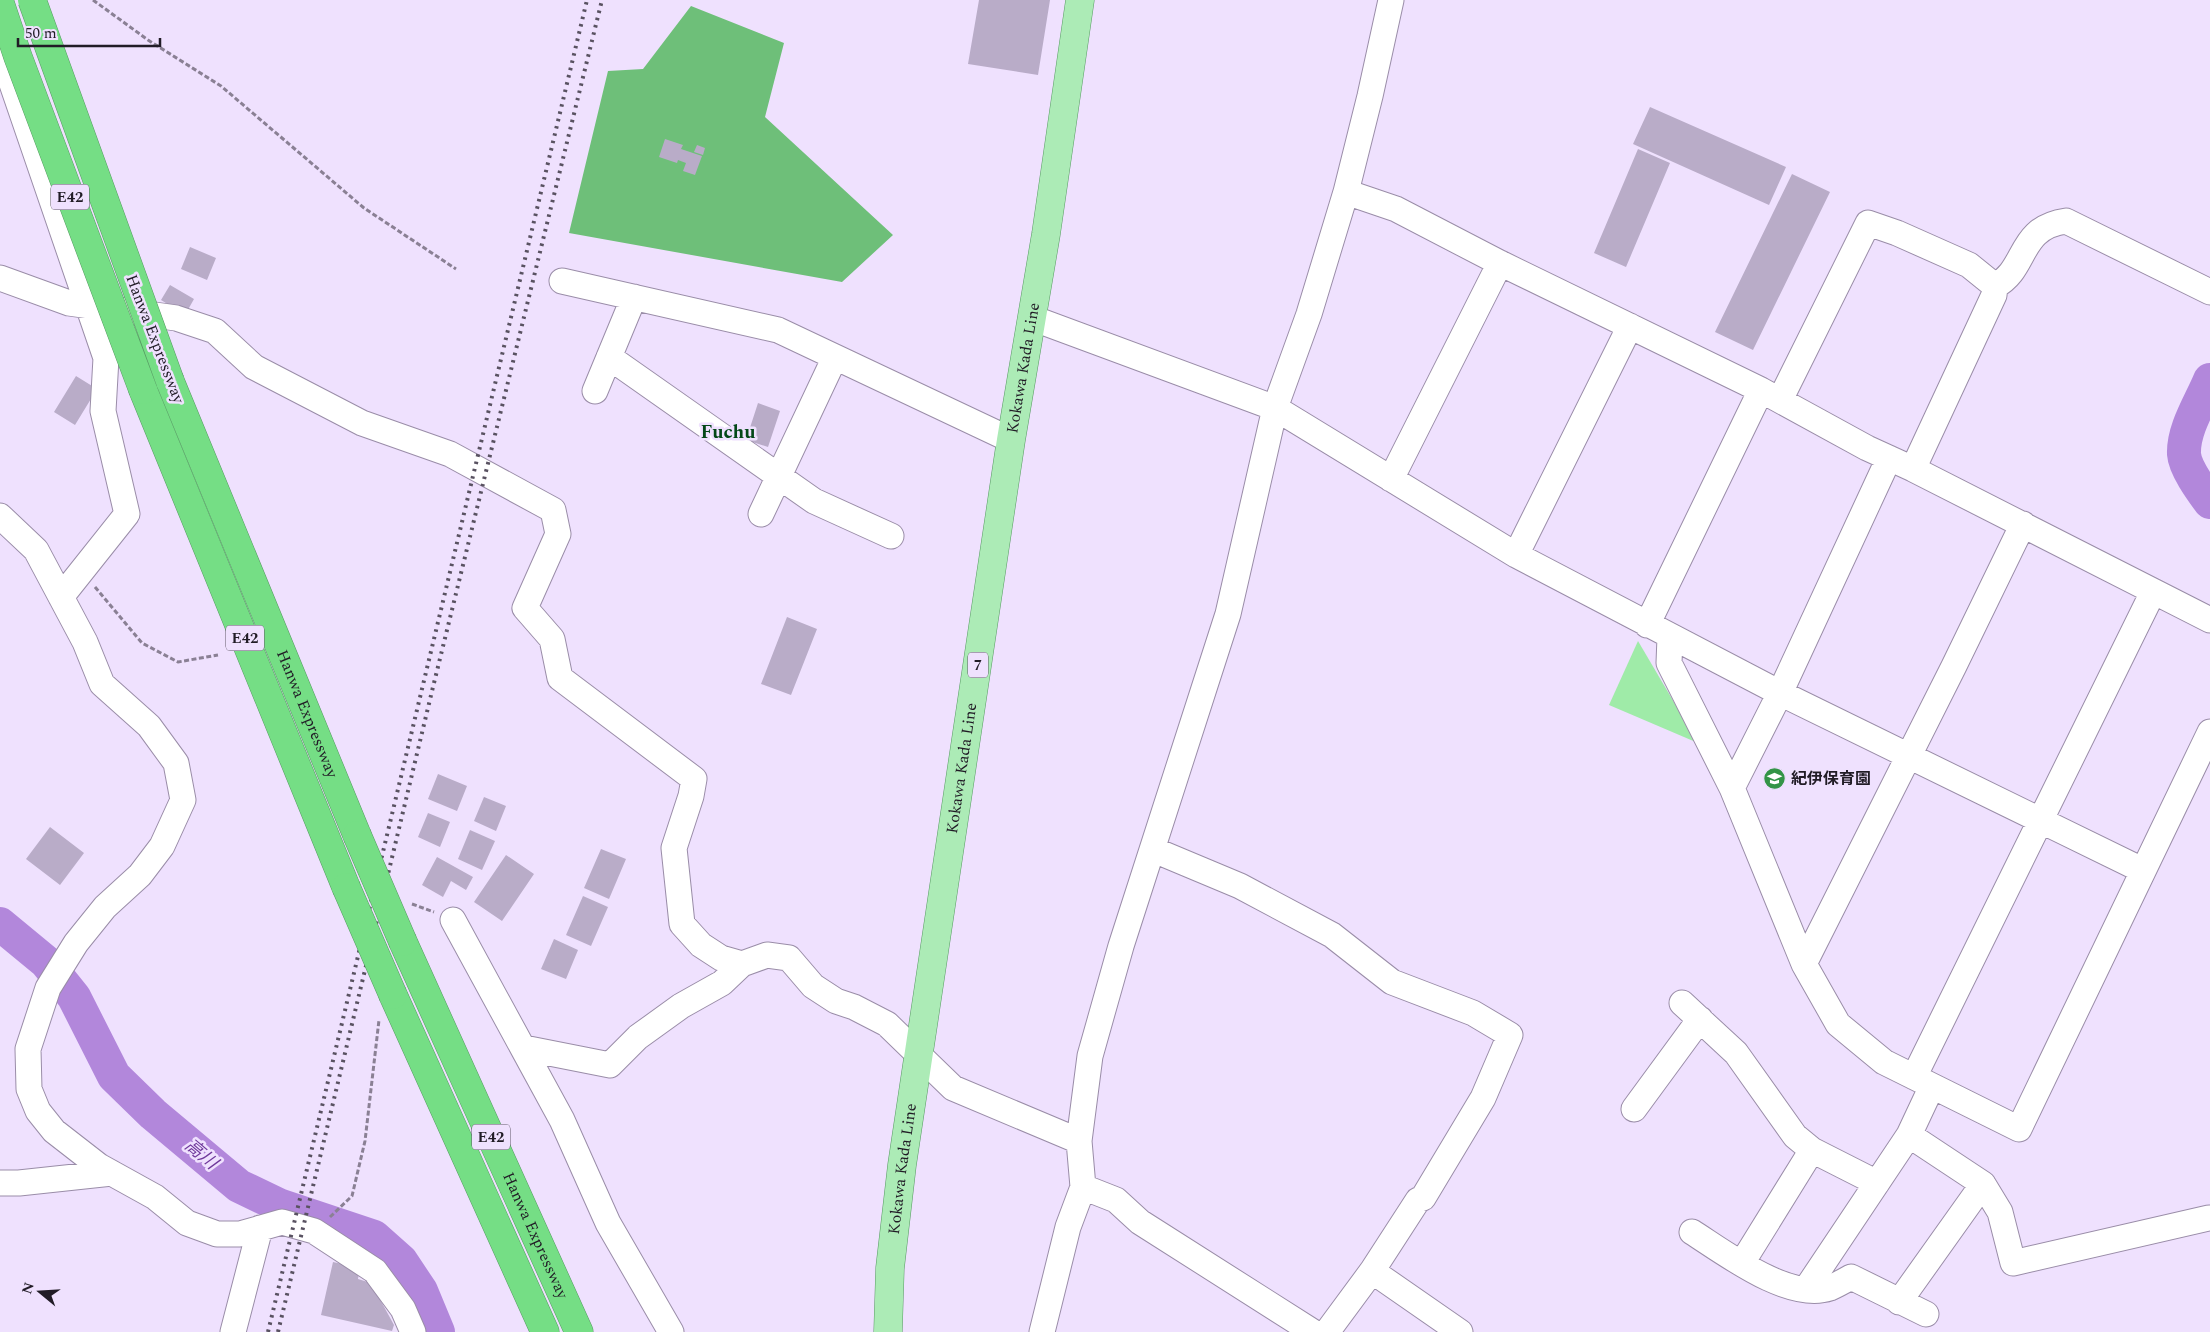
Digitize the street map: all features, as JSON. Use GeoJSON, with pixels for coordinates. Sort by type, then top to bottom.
{"type":"FeatureCollection","features":[{"type":"Feature","properties":{"kind":"highway","name":"Hanwa Expressway"},"geometry":{"type":"LineString","coordinates":[[32,0],[170,381],[403,942],[580,1332]]}},
{"type":"Feature","properties":{"kind":"highway","name":"Hanwa Expressway"},"geometry":{"type":"LineString","coordinates":[[0,3],[18,57],[143,390],[346,887],[545,1332]]}},
{"type":"Feature","properties":{"kind":"main road","name":"Kokawa Kada Line"},"geometry":{"type":"LineString","coordinates":[[888,1332],[891,1258],[918,1055],[1080,0]]}},
{"type":"Feature","properties":{"kind":"street"},"geometry":{"type":"LineString","coordinates":[[1042,1332],[1068,1227],[1083,1187],[1079,1141],[1090,1056],[1121,946],[1154,850],[1228,614],[1275,408],[1309,314],[1346,192],[1391,0]]}},
{"type":"Feature","properties":{"kind":"street"},"geometry":{"type":"LineString","coordinates":[[0,49],[106,358],[103,411],[127,514],[61,598]]}},
{"type":"Feature","properties":{"kind":"street"},"geometry":{"type":"LineString","coordinates":[[1346,192],[1396,209],[1770,395],[1809,418],[2023,524],[2210,620]]}},
{"type":"Feature","properties":{"kind":"street"},"geometry":{"type":"LineString","coordinates":[[1994,286],[2004,280],[2033,235],[2054,223],[2066,221],[2210,292]]}},
{"type":"Feature","properties":{"kind":"street"},"geometry":{"type":"LineString","coordinates":[[1647,624],[1770,395],[1868,223],[1897,233],[1969,265],[1994,286],[1994,295],[1913,469]]}},
{"type":"Feature","properties":{"kind":"street"},"geometry":{"type":"LineString","coordinates":[[1391,479],[1500,262]]}},
{"type":"Feature","properties":{"kind":"street"},"geometry":{"type":"LineString","coordinates":[[0,278],[69,304],[176,318],[215,331],[254,367],[362,423],[450,454],[553,510],[558,534],[525,608],[552,639],[560,678],[694,779],[691,796],[674,848],[682,924],[700,946],[721,958],[742,964]]}},
{"type":"Feature","properties":{"kind":"street"},"geometry":{"type":"LineString","coordinates":[[562,281],[778,330],[1011,440]]}},
{"type":"Feature","properties":{"kind":"street"},"geometry":{"type":"LineString","coordinates":[[595,391],[634,297]]}},
{"type":"Feature","properties":{"kind":"street"},"geometry":{"type":"LineString","coordinates":[[1032,318],[1275,408],[1516,555],[1780,693],[1909,754],[2142,870]]}},
{"type":"Feature","properties":{"kind":"street"},"geometry":{"type":"LineString","coordinates":[[1516,555],[1630,326]]}},
{"type":"Feature","properties":{"kind":"street"},"geometry":{"type":"LineString","coordinates":[[609,357],[814,501],[891,536]]}},
{"type":"Feature","properties":{"kind":"street"},"geometry":{"type":"LineString","coordinates":[[761,514],[835,357]]}},
{"type":"Feature","properties":{"kind":"street"},"geometry":{"type":"LineString","coordinates":[[1732,788],[1780,693],[1889,458]]}},
{"type":"Feature","properties":{"kind":"street"},"geometry":{"type":"LineString","coordinates":[[0,516],[36,550],[85,642],[102,684],[149,726],[176,763],[182,800],[162,846],[140,875],[105,906],[76,943],[48,988],[28,1049],[29,1089],[38,1111],[54,1131],[99,1166],[155,1197],[187,1223],[216,1234],[240,1234],[282,1222],[314,1231],[349,1252],[375,1271],[402,1309],[414,1332]]}},
{"type":"Feature","properties":{"kind":"street"},"geometry":{"type":"LineString","coordinates":[[1804,964],[2023,524]]}},
{"type":"Feature","properties":{"kind":"street"},"geometry":{"type":"LineString","coordinates":[[1806,1289],[1909,1135],[1923,1082],[2042,820],[2153,592]]}},
{"type":"Feature","properties":{"kind":"street"},"geometry":{"type":"LineString","coordinates":[[1670,637],[1669,663],[1732,788],[1804,964],[1838,1024],[1884,1062],[2018,1129],[2210,732]]}},
{"type":"Feature","properties":{"kind":"street"},"geometry":{"type":"LineString","coordinates":[[1154,850],[1240,886],[1332,935],[1392,982],[1473,1013],[1510,1035],[1483,1098],[1423,1198],[1418,1200],[1372,1271],[1327,1332]]}},
{"type":"Feature","properties":{"kind":"street"},"geometry":{"type":"LineString","coordinates":[[446,917],[524,1048],[538,1080],[562,1120],[608,1223],[671,1332]]}},
{"type":"Feature","properties":{"kind":"street"},"geometry":{"type":"LineString","coordinates":[[524,1048],[610,1065],[638,1037],[681,1006],[722,984],[742,964],[767,955],[789,958],[813,986],[836,1001],[854,1007],[887,1024],[953,1088],[1079,1141]]}},
{"type":"Feature","properties":{"kind":"street"},"geometry":{"type":"LineString","coordinates":[[1634,1109],[1691,1011],[1736,1053],[1795,1136],[1812,1150],[1877,1183]]}},
{"type":"Feature","properties":{"kind":"street"},"geometry":{"type":"LineString","coordinates":[[1909,1135],[1983,1184],[2000,1212],[2013,1263],[2209,1218]]}},
{"type":"Feature","properties":{"kind":"street"},"geometry":{"type":"LineString","coordinates":[[1742,1263],[1812,1150]]}},
{"type":"Feature","properties":{"kind":"street"},"geometry":{"type":"LineString","coordinates":[[0,1183],[19,1183],[112,1174]]}},
{"type":"Feature","properties":{"kind":"street"},"geometry":{"type":"LineString","coordinates":[[1899,1302],[1983,1184]]}},
{"type":"Feature","properties":{"kind":"street"},"geometry":{"type":"LineString","coordinates":[[1083,1187],[1116,1200],[1140,1222],[1313,1332]]}},
{"type":"Feature","properties":{"kind":"street"},"geometry":{"type":"LineString","coordinates":[[232,1332],[260,1228]]}},
{"type":"Feature","properties":{"kind":"street"},"geometry":{"type":"LineString","coordinates":[[1692,1232],[1778,1284],[1806,1289],[1829,1289],[1851,1278],[1926,1314]]}},
{"type":"Feature","properties":{"kind":"street"},"geometry":{"type":"LineString","coordinates":[[1372,1271],[1460,1332]]}},
{"type":"Feature","properties":{"kind":"path"},"geometry":{"type":"LineString","coordinates":[[94,0],[148,40],[221,86],[364,208],[456,269]]}},
{"type":"Feature","properties":{"kind":"path"},"geometry":{"type":"LineString","coordinates":[[82,572],[142,642],[178,662],[218,655]]}},
{"type":"Feature","properties":{"kind":"path"},"geometry":{"type":"LineString","coordinates":[[403,900],[446,917]]}},
{"type":"Feature","properties":{"kind":"path"},"geometry":{"type":"LineString","coordinates":[[328,1220],[352,1196],[365,1141],[379,1018]]}},
{"type":"Feature","properties":{"kind":"green space"},"geometry":{"type":"Polygon","coordinates":[[[691,6],[784,43],[765,117],[893,235],[842,282],[569,233],[608,71],[643,69],[691,6]]]}},
{"type":"Feature","properties":{"kind":"green space"},"geometry":{"type":"Polygon","coordinates":[[[1638,641],[1698,743],[1609,705],[1638,641]]]}},
{"type":"Feature","properties":{"kind":"building"},"geometry":{"type":"Polygon","coordinates":[[[979,0],[1050,0],[1038,75],[968,64],[979,0]]]}},
{"type":"Feature","properties":{"kind":"building"},"geometry":{"type":"Polygon","coordinates":[[[1650,107],[1786,167],[1769,205],[1633,144],[1650,107]]]}},
{"type":"Feature","properties":{"kind":"building"},"geometry":{"type":"Polygon","coordinates":[[[665,139],[683,145],[681,149],[702,156],[695,175],[683,171],[686,163],[678,160],[677,163],[659,157],[665,139]]]}},
{"type":"Feature","properties":{"kind":"building"},"geometry":{"type":"Polygon","coordinates":[[[697,145],[705,148],[703,155],[694,152],[697,145]]]}},
{"type":"Feature","properties":{"kind":"building"},"geometry":{"type":"Polygon","coordinates":[[[1638,149],[1670,163],[1626,267],[1594,253],[1638,149]]]}},
{"type":"Feature","properties":{"kind":"building"},"geometry":{"type":"Polygon","coordinates":[[[1792,174],[1830,192],[1753,350],[1715,332],[1792,174]]]}},
{"type":"Feature","properties":{"kind":"building"},"geometry":{"type":"Polygon","coordinates":[[[190,247],[216,258],[207,280],[181,269],[190,247]]]}},
{"type":"Feature","properties":{"kind":"building"},"geometry":{"type":"Polygon","coordinates":[[[170,285],[194,299],[185,315],[161,300],[170,285]]]}},
{"type":"Feature","properties":{"kind":"building"},"geometry":{"type":"Polygon","coordinates":[[[76,376],[97,389],[75,425],[54,412],[76,376]]]}},
{"type":"Feature","properties":{"kind":"building"},"geometry":{"type":"Polygon","coordinates":[[[758,403],[780,411],[768,447],[746,440],[758,403]]]}},
{"type":"Feature","properties":{"kind":"building"},"geometry":{"type":"Polygon","coordinates":[[[787,617],[817,629],[791,695],[761,684],[787,617]]]}},
{"type":"Feature","properties":{"kind":"building"},"geometry":{"type":"Polygon","coordinates":[[[438,774],[467,786],[457,811],[428,799],[438,774]]]}},
{"type":"Feature","properties":{"kind":"building"},"geometry":{"type":"Polygon","coordinates":[[[484,797],[506,806],[496,831],[474,821],[484,797]]]}},
{"type":"Feature","properties":{"kind":"building"},"geometry":{"type":"Polygon","coordinates":[[[428,813],[450,822],[440,847],[418,837],[428,813]]]}},
{"type":"Feature","properties":{"kind":"building"},"geometry":{"type":"Polygon","coordinates":[[[50,827],[84,853],[60,885],[26,859],[50,827]]]}},
{"type":"Feature","properties":{"kind":"building"},"geometry":{"type":"Polygon","coordinates":[[[470,830],[495,841],[482,870],[458,859],[470,830]]]}},
{"type":"Feature","properties":{"kind":"building"},"geometry":{"type":"Polygon","coordinates":[[[601,849],[626,859],[609,899],[584,888],[601,849]]]}},
{"type":"Feature","properties":{"kind":"building"},"geometry":{"type":"Polygon","coordinates":[[[506,855],[534,874],[502,921],[474,902],[506,855]]]}},
{"type":"Feature","properties":{"kind":"building"},"geometry":{"type":"Polygon","coordinates":[[[437,857],[473,877],[466,890],[451,881],[443,897],[422,885],[437,857]]]}},
{"type":"Feature","properties":{"kind":"building"},"geometry":{"type":"Polygon","coordinates":[[[583,896],[608,907],[591,946],[566,935],[583,896]]]}},
{"type":"Feature","properties":{"kind":"building"},"geometry":{"type":"Polygon","coordinates":[[[554,939],[578,950],[566,979],[541,969],[554,939]]]}},
{"type":"Feature","properties":{"kind":"building"},"geometry":{"type":"Polygon","coordinates":[[[333,1262],[360,1268],[358,1279],[371,1283],[394,1325],[392,1331],[321,1315],[333,1262]]]}},
{"type":"Feature","properties":{"kind":"waterway"},"geometry":{"type":"LineString","coordinates":[[2210,380],[2189,425],[2184,445],[2185,460],[2210,502]]}},
{"type":"Feature","properties":{"kind":"waterway","name":"高川"},"geometry":{"type":"LineString","coordinates":[[0,924],[46,962],[74,997],[114,1076],[153,1114],[239,1186],[281,1206],[374,1237],[401,1261],[421,1291],[438,1332]]}},
{"type":"Feature","properties":{"kind":"railway"},"geometry":{"type":"LineString","coordinates":[[268,1332],[587,0]]}},
{"type":"Feature","properties":{"kind":"railway"},"geometry":{"type":"LineString","coordinates":[[278,1332],[433,687],[602,0]]}},
{"type":"Feature","properties":{"kind":"place","name":"紀伊保育園"},"geometry":{"type":"Point","coordinates":[1775,779]}},
{"type":"Feature","properties":{"kind":"district","name":"Fuchu"},"geometry":{"type":"Point","coordinates":[728,432]}}]}
